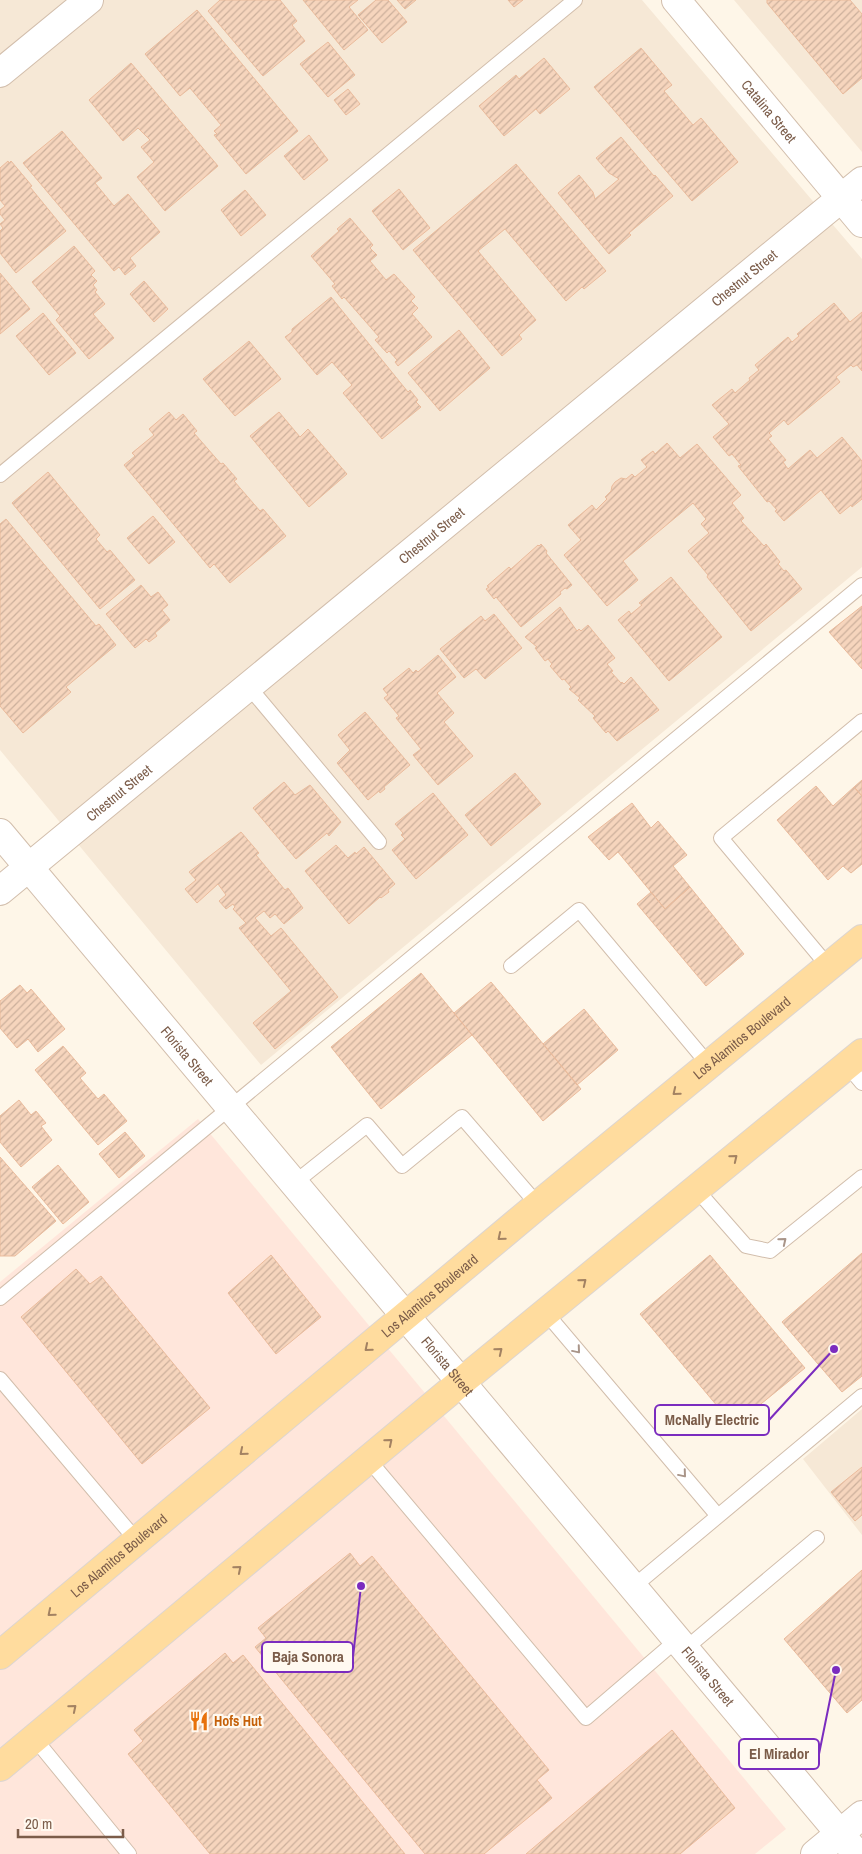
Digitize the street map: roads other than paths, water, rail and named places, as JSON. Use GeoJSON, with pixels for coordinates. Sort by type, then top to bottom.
{"type":"FeatureCollection","features":[{"type":"Feature","properties":{"kind":"main road","name":"Los Alamitos Boulevard"},"geometry":{"type":"LineString","coordinates":[[0,1655],[538,1206],[862,939]]}},
{"type":"Feature","properties":{"kind":"main road"},"geometry":{"type":"LineString","coordinates":[[0,1768],[368,1459],[696,1189],[857,1067]]}},
{"type":"Feature","properties":{"kind":"street"},"geometry":{"type":"LineString","coordinates":[[0,73],[89,0]]}},
{"type":"Feature","properties":{"kind":"street","name":"Catalina Street"},"geometry":{"type":"LineString","coordinates":[[676,0],[862,223]]}},
{"type":"Feature","properties":{"kind":"street","name":"Chestnut Street"},"geometry":{"type":"LineString","coordinates":[[0,891],[862,181]]}},
{"type":"Feature","properties":{"kind":"street","name":"Florista Street"},"geometry":{"type":"LineString","coordinates":[[0,833],[857,1854]]}},
{"type":"Feature","properties":{"kind":"street"},"geometry":{"type":"LineString","coordinates":[[815,1854],[862,1815]]}},
{"type":"Feature","properties":{"kind":"lane"},"geometry":{"type":"LineString","coordinates":[[0,475],[575,0]]}},
{"type":"Feature","properties":{"kind":"lane"},"geometry":{"type":"LineString","coordinates":[[0,1298],[862,586]]}},
{"type":"Feature","properties":{"kind":"lane"},"geometry":{"type":"LineString","coordinates":[[248,687],[379,842]]}},
{"type":"Feature","properties":{"kind":"lane"},"geometry":{"type":"LineString","coordinates":[[828,966],[721,838],[862,721]]}},
{"type":"Feature","properties":{"kind":"lane"},"geometry":{"type":"LineString","coordinates":[[511,966],[579,910],[709,1065]]}},
{"type":"Feature","properties":{"kind":"lane"},"geometry":{"type":"LineString","coordinates":[[294,1184],[367,1125],[402,1166],[462,1117],[538,1206]]}},
{"type":"Feature","properties":{"kind":"lane"},"geometry":{"type":"LineString","coordinates":[[696,1189],[746,1246],[770,1251],[862,1177]]}},
{"type":"Feature","properties":{"kind":"lane"},"geometry":{"type":"LineString","coordinates":[[546,1313],[718,1516]]}},
{"type":"Feature","properties":{"kind":"lane"},"geometry":{"type":"LineString","coordinates":[[0,1379],[137,1541]]}},
{"type":"Feature","properties":{"kind":"lane"},"geometry":{"type":"LineString","coordinates":[[633,1587],[862,1396]]}},
{"type":"Feature","properties":{"kind":"lane"},"geometry":{"type":"LineString","coordinates":[[368,1459],[586,1718],[818,1538]]}},
{"type":"Feature","properties":{"kind":"lane"},"geometry":{"type":"LineString","coordinates":[[35,1739],[129,1854]]}},
{"type":"Feature","properties":{"kind":"place","name":"McNally Electric"},"geometry":{"type":"Point","coordinates":[834,1349]}},
{"type":"Feature","properties":{"kind":"place","name":"Baja Sonora"},"geometry":{"type":"Point","coordinates":[361,1586]}},
{"type":"Feature","properties":{"kind":"place","name":"El Mirador"},"geometry":{"type":"Point","coordinates":[836,1670]}},
{"type":"Feature","properties":{"kind":"place","name":"Hofs Hut"},"geometry":{"type":"Point","coordinates":[199,1721]}}]}
